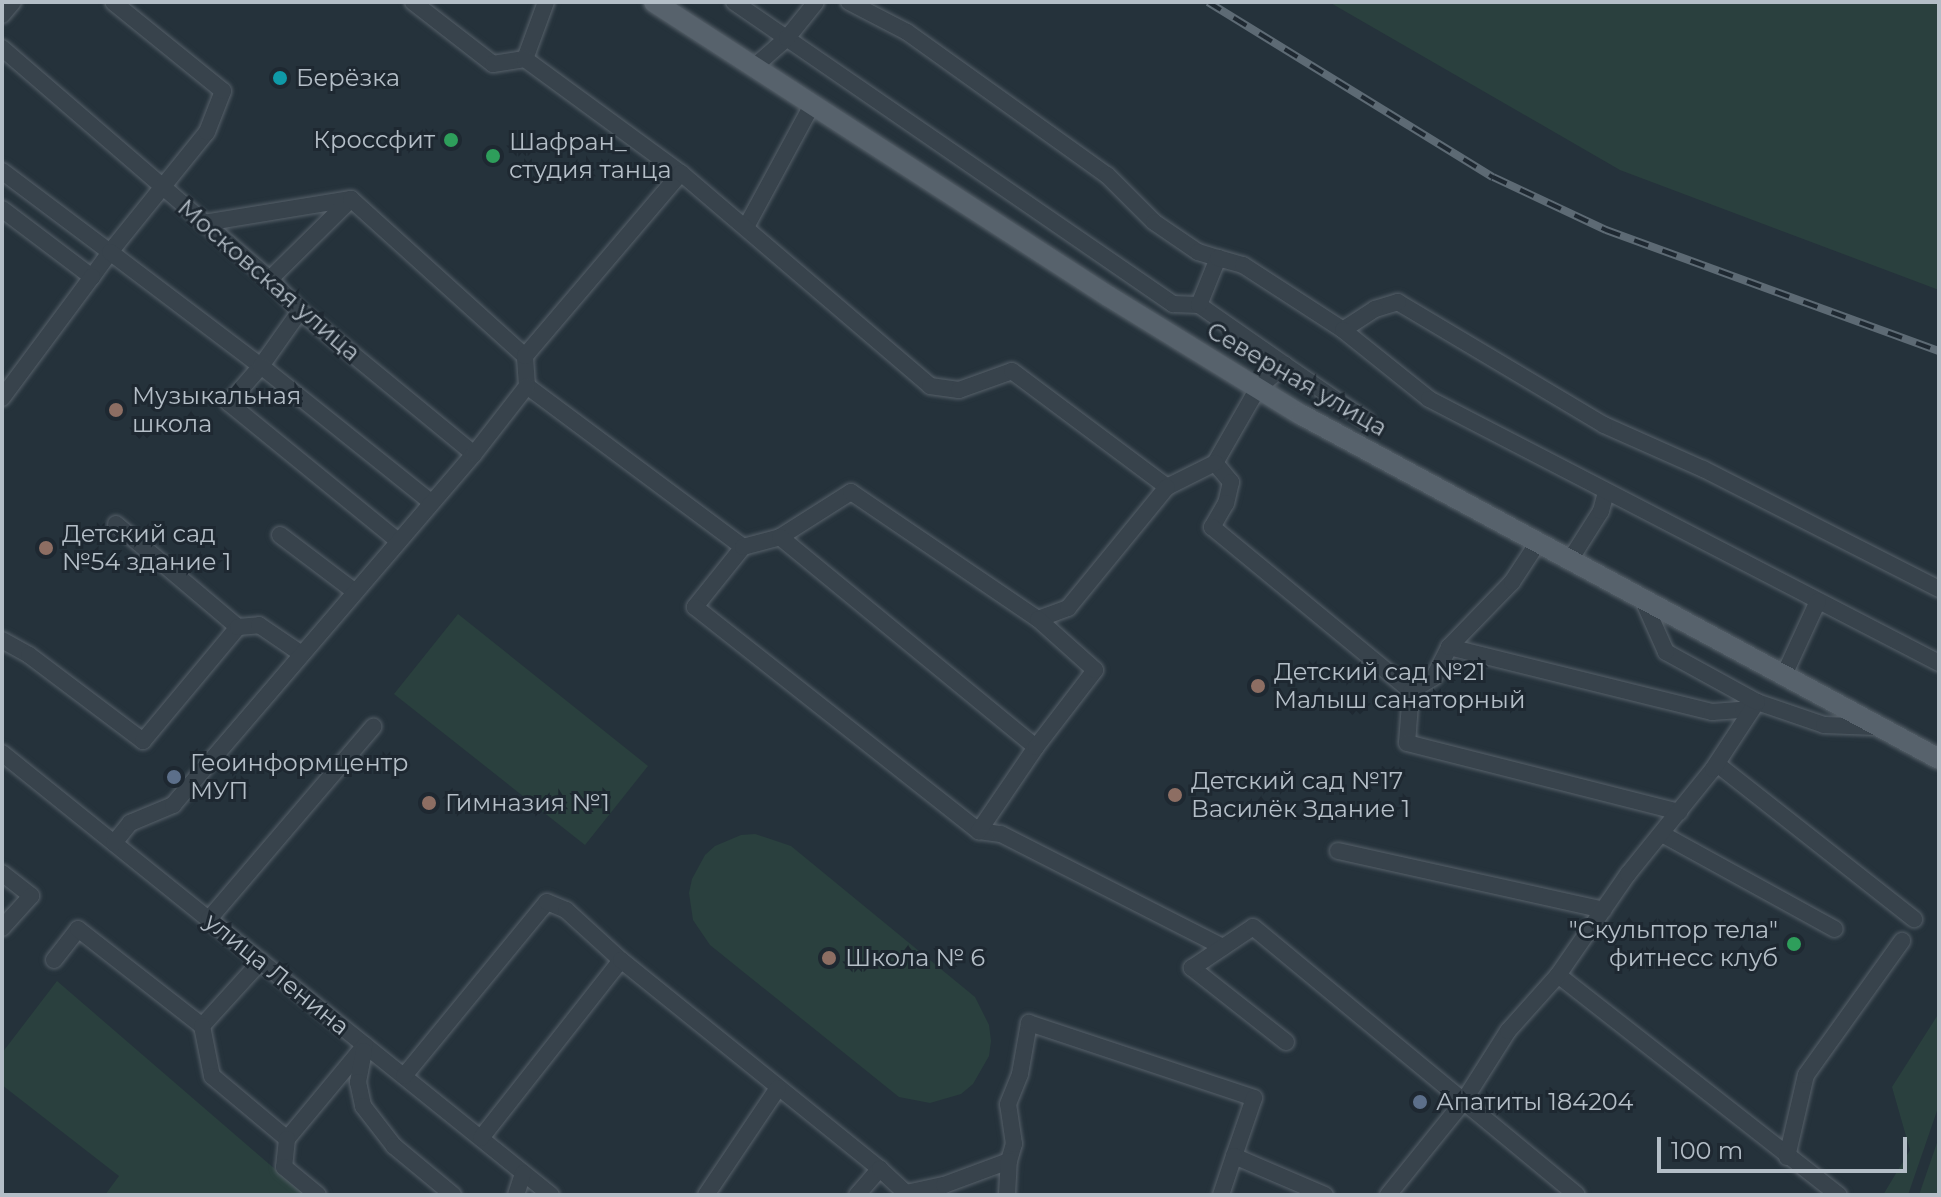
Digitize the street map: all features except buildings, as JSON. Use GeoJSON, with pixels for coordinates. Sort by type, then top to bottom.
{"type":"FeatureCollection","features":[{"type":"Feature","properties":{"kind":"main road","name":"Северная улица"},"geometry":{"type":"LineString","coordinates":[[654,2],[1258,388],[1537,544],[1886,727],[1939,759]]}},
{"type":"Feature","properties":{"kind":"street"},"geometry":{"type":"LineString","coordinates":[[2,15],[13,2]]}},
{"type":"Feature","properties":{"kind":"street"},"geometry":{"type":"LineString","coordinates":[[413,2],[493,64],[525,59],[681,173],[930,386],[959,390],[1012,371],[1167,487]]}},
{"type":"Feature","properties":{"kind":"street"},"geometry":{"type":"LineString","coordinates":[[525,59],[546,2]]}},
{"type":"Feature","properties":{"kind":"street"},"geometry":{"type":"LineString","coordinates":[[734,2],[1173,304],[1199,305],[1367,421]]}},
{"type":"Feature","properties":{"kind":"street"},"geometry":{"type":"LineString","coordinates":[[754,67],[787,38],[816,2]]}},
{"type":"Feature","properties":{"kind":"street"},"geometry":{"type":"LineString","coordinates":[[849,2],[907,32],[1107,175],[1154,222],[1198,252],[1243,265],[1343,330],[1429,399],[1939,663]]}},
{"type":"Feature","properties":{"kind":"street"},"geometry":{"type":"LineString","coordinates":[[2,398],[110,252],[207,132],[223,91],[119,4]]}},
{"type":"Feature","properties":{"kind":"street","name":"Московская улица"},"geometry":{"type":"LineString","coordinates":[[2,48],[270,279],[300,311],[474,454]]}},
{"type":"Feature","properties":{"kind":"street"},"geometry":{"type":"LineString","coordinates":[[746,227],[812,105]]}},
{"type":"Feature","properties":{"kind":"street"},"geometry":{"type":"LineString","coordinates":[[2,171],[261,366],[431,502]]}},
{"type":"Feature","properties":{"kind":"street"},"geometry":{"type":"LineString","coordinates":[[525,356],[681,173]]}},
{"type":"Feature","properties":{"kind":"street"},"geometry":{"type":"LineString","coordinates":[[114,843],[130,823],[173,805],[300,653],[474,454],[527,386],[525,356],[351,199]]}},
{"type":"Feature","properties":{"kind":"street"},"geometry":{"type":"LineString","coordinates":[[204,223],[351,199]]}},
{"type":"Feature","properties":{"kind":"street"},"geometry":{"type":"LineString","coordinates":[[270,279],[351,199]]}},
{"type":"Feature","properties":{"kind":"street"},"geometry":{"type":"LineString","coordinates":[[2,209],[92,277]]}},
{"type":"Feature","properties":{"kind":"street"},"geometry":{"type":"LineString","coordinates":[[1199,305],[1218,258]]}},
{"type":"Feature","properties":{"kind":"street"},"geometry":{"type":"LineString","coordinates":[[1343,330],[1375,309],[1398,302],[1604,425],[1703,469],[1939,589]]}},
{"type":"Feature","properties":{"kind":"street"},"geometry":{"type":"LineString","coordinates":[[300,311],[261,366],[229,403],[398,541]]}},
{"type":"Feature","properties":{"kind":"street"},"geometry":{"type":"LineString","coordinates":[[1038,619],[1068,608],[1167,487],[1215,463],[1258,388],[1285,365]]}},
{"type":"Feature","properties":{"kind":"street"},"geometry":{"type":"LineString","coordinates":[[527,386],[743,547]]}},
{"type":"Feature","properties":{"kind":"street"},"geometry":{"type":"LineString","coordinates":[[1215,463],[1231,482],[1226,503],[1212,527],[1411,691]]}},
{"type":"Feature","properties":{"kind":"street"},"geometry":{"type":"LineString","coordinates":[[979,831],[1036,747],[1095,670],[1038,619],[851,492],[780,537],[743,547],[695,607],[979,831],[1001,834],[1223,947]]}},
{"type":"Feature","properties":{"kind":"street"},"geometry":{"type":"LineString","coordinates":[[1570,560],[1601,511],[1606,492]]}},
{"type":"Feature","properties":{"kind":"street"},"geometry":{"type":"LineString","coordinates":[[116,524],[238,627]]}},
{"type":"Feature","properties":{"kind":"street"},"geometry":{"type":"LineString","coordinates":[[280,535],[354,591]]}},
{"type":"Feature","properties":{"kind":"street"},"geometry":{"type":"LineString","coordinates":[[780,537],[1036,747]]}},
{"type":"Feature","properties":{"kind":"street"},"geometry":{"type":"LineString","coordinates":[[1411,691],[1434,677],[1449,647],[1512,582],[1537,544]]}},
{"type":"Feature","properties":{"kind":"street"},"geometry":{"type":"LineString","coordinates":[[1642,598],[1666,652],[1757,702],[1824,725],[1886,727]]}},
{"type":"Feature","properties":{"kind":"street"},"geometry":{"type":"LineString","coordinates":[[1784,675],[1818,601]]}},
{"type":"Feature","properties":{"kind":"street"},"geometry":{"type":"LineString","coordinates":[[5,648],[29,655],[143,741],[238,627],[259,625],[300,653]]}},
{"type":"Feature","properties":{"kind":"street"},"geometry":{"type":"LineString","coordinates":[[1449,647],[1712,712],[1743,710],[1757,702]]}},
{"type":"Feature","properties":{"kind":"street"},"geometry":{"type":"LineString","coordinates":[[1411,691],[1407,743],[1679,812]]}},
{"type":"Feature","properties":{"kind":"street"},"geometry":{"type":"LineString","coordinates":[[1388,1195],[1463,1102],[1508,1031],[1558,975],[1717,764],[1757,702]]}},
{"type":"Feature","properties":{"kind":"street"},"geometry":{"type":"LineString","coordinates":[[209,919],[373,727]]}},
{"type":"Feature","properties":{"kind":"street","name":"улица Ленина"},"geometry":{"type":"LineString","coordinates":[[2,753],[551,1195]]}},
{"type":"Feature","properties":{"kind":"street"},"geometry":{"type":"LineString","coordinates":[[1717,764],[1914,919]]}},
{"type":"Feature","properties":{"kind":"street"},"geometry":{"type":"LineString","coordinates":[[1662,834],[1835,929]]}},
{"type":"Feature","properties":{"kind":"street"},"geometry":{"type":"LineString","coordinates":[[1338,851],[1604,910]]}},
{"type":"Feature","properties":{"kind":"street"},"geometry":{"type":"LineString","coordinates":[[2,873],[31,896],[2,928]]}},
{"type":"Feature","properties":{"kind":"street"},"geometry":{"type":"LineString","coordinates":[[404,1076],[547,902],[566,910],[621,960],[907,1194],[944,1185],[1009,1161]]}},
{"type":"Feature","properties":{"kind":"street"},"geometry":{"type":"LineString","coordinates":[[1286,1042],[1192,968],[1253,927],[1577,1195]]}},
{"type":"Feature","properties":{"kind":"street"},"geometry":{"type":"LineString","coordinates":[[54,960],[78,929],[202,1026],[212,1076],[287,1139]]}},
{"type":"Feature","properties":{"kind":"street"},"geometry":{"type":"LineString","coordinates":[[1787,1157],[1806,1075],[1902,941]]}},
{"type":"Feature","properties":{"kind":"street"},"geometry":{"type":"LineString","coordinates":[[481,1138],[621,960]]}},
{"type":"Feature","properties":{"kind":"street"},"geometry":{"type":"LineString","coordinates":[[202,1026],[261,961]]}},
{"type":"Feature","properties":{"kind":"street"},"geometry":{"type":"LineString","coordinates":[[1558,975],[1839,1195]]}},
{"type":"Feature","properties":{"kind":"street"},"geometry":{"type":"LineString","coordinates":[[1007,1195],[1009,1161],[1014,1144],[1008,1104],[1020,1074],[1029,1023],[1254,1098],[1221,1195]]}},
{"type":"Feature","properties":{"kind":"street"},"geometry":{"type":"LineString","coordinates":[[318,1195],[284,1167],[287,1139],[365,1045]]}},
{"type":"Feature","properties":{"kind":"street"},"geometry":{"type":"LineString","coordinates":[[365,1045],[358,1082],[363,1106],[394,1146],[453,1195]]}},
{"type":"Feature","properties":{"kind":"street"},"geometry":{"type":"LineString","coordinates":[[706,1195],[778,1088]]}},
{"type":"Feature","properties":{"kind":"street"},"geometry":{"type":"LineString","coordinates":[[1234,1156],[1325,1195]]}},
{"type":"Feature","properties":{"kind":"street"},"geometry":{"type":"LineString","coordinates":[[857,1195],[880,1169]]}},
{"type":"Feature","properties":{"kind":"street"},"geometry":{"type":"LineString","coordinates":[[516,1195],[523,1173]]}},
{"type":"Feature","properties":{"kind":"green space"},"geometry":{"type":"Polygon","coordinates":[[[1329,2],[1939,2],[1939,290],[1620,170],[1329,2]]]}},
{"type":"Feature","properties":{"kind":"green space"},"geometry":{"type":"Polygon","coordinates":[[[458,614],[648,766],[585,845],[394,694],[458,614]]]}},
{"type":"Feature","properties":{"kind":"green space"},"geometry":{"type":"Polygon","coordinates":[[[755,834],[791,846],[975,997],[989,1025],[989,1056],[973,1084],[961,1094],[930,1103],[899,1097],[710,945],[693,920],[689,893],[692,879],[705,855],[715,846],[741,835],[755,834]]]}},
{"type":"Feature","properties":{"kind":"green space"},"geometry":{"type":"Polygon","coordinates":[[[57,981],[305,1195],[105,1195],[119,1176],[2,1085],[2,1053],[57,981]]]}},
{"type":"Feature","properties":{"kind":"green space"},"geometry":{"type":"Polygon","coordinates":[[[1939,1013],[1939,1105],[1908,1195],[1883,1195],[1910,1150],[1892,1087],[1939,1013]]]}},
{"type":"Feature","properties":{"kind":"green space"},"geometry":{"type":"Polygon","coordinates":[[[1939,1137],[1939,1195],[1919,1195],[1939,1137]]]}},
{"type":"Feature","properties":{"kind":"railway"},"geometry":{"type":"LineString","coordinates":[[1208,2],[1493,177],[1606,230],[1939,351]]}},
{"type":"Feature","properties":{"kind":"place","name":"Берёзка"},"geometry":{"type":"Point","coordinates":[280,78]}},
{"type":"Feature","properties":{"kind":"place","name":"Кроссфит"},"geometry":{"type":"Point","coordinates":[451,140]}},
{"type":"Feature","properties":{"kind":"place","name":"Шафран_ студия танца"},"geometry":{"type":"Point","coordinates":[493,156]}},
{"type":"Feature","properties":{"kind":"place","name":"Музыкальная школа"},"geometry":{"type":"Point","coordinates":[116,410]}},
{"type":"Feature","properties":{"kind":"place","name":"Детский сад №54 здание 1"},"geometry":{"type":"Point","coordinates":[46,548]}},
{"type":"Feature","properties":{"kind":"place","name":"Детский сад №21 Малыш санаторный"},"geometry":{"type":"Point","coordinates":[1258,686]}},
{"type":"Feature","properties":{"kind":"place","name":"Геоинформцентр МУП"},"geometry":{"type":"Point","coordinates":[174,777]}},
{"type":"Feature","properties":{"kind":"place","name":"Детский сад №17 Василёк Здание 1"},"geometry":{"type":"Point","coordinates":[1175,795]}},
{"type":"Feature","properties":{"kind":"place","name":"Гимназия №1"},"geometry":{"type":"Point","coordinates":[429,803]}},
{"type":"Feature","properties":{"kind":"place","name":"\"Скульптор тела\" фитнесс клуб"},"geometry":{"type":"Point","coordinates":[1794,944]}},
{"type":"Feature","properties":{"kind":"place","name":"Школа № 6"},"geometry":{"type":"Point","coordinates":[829,958]}},
{"type":"Feature","properties":{"kind":"place","name":"Апатиты 184204"},"geometry":{"type":"Point","coordinates":[1420,1102]}}]}
